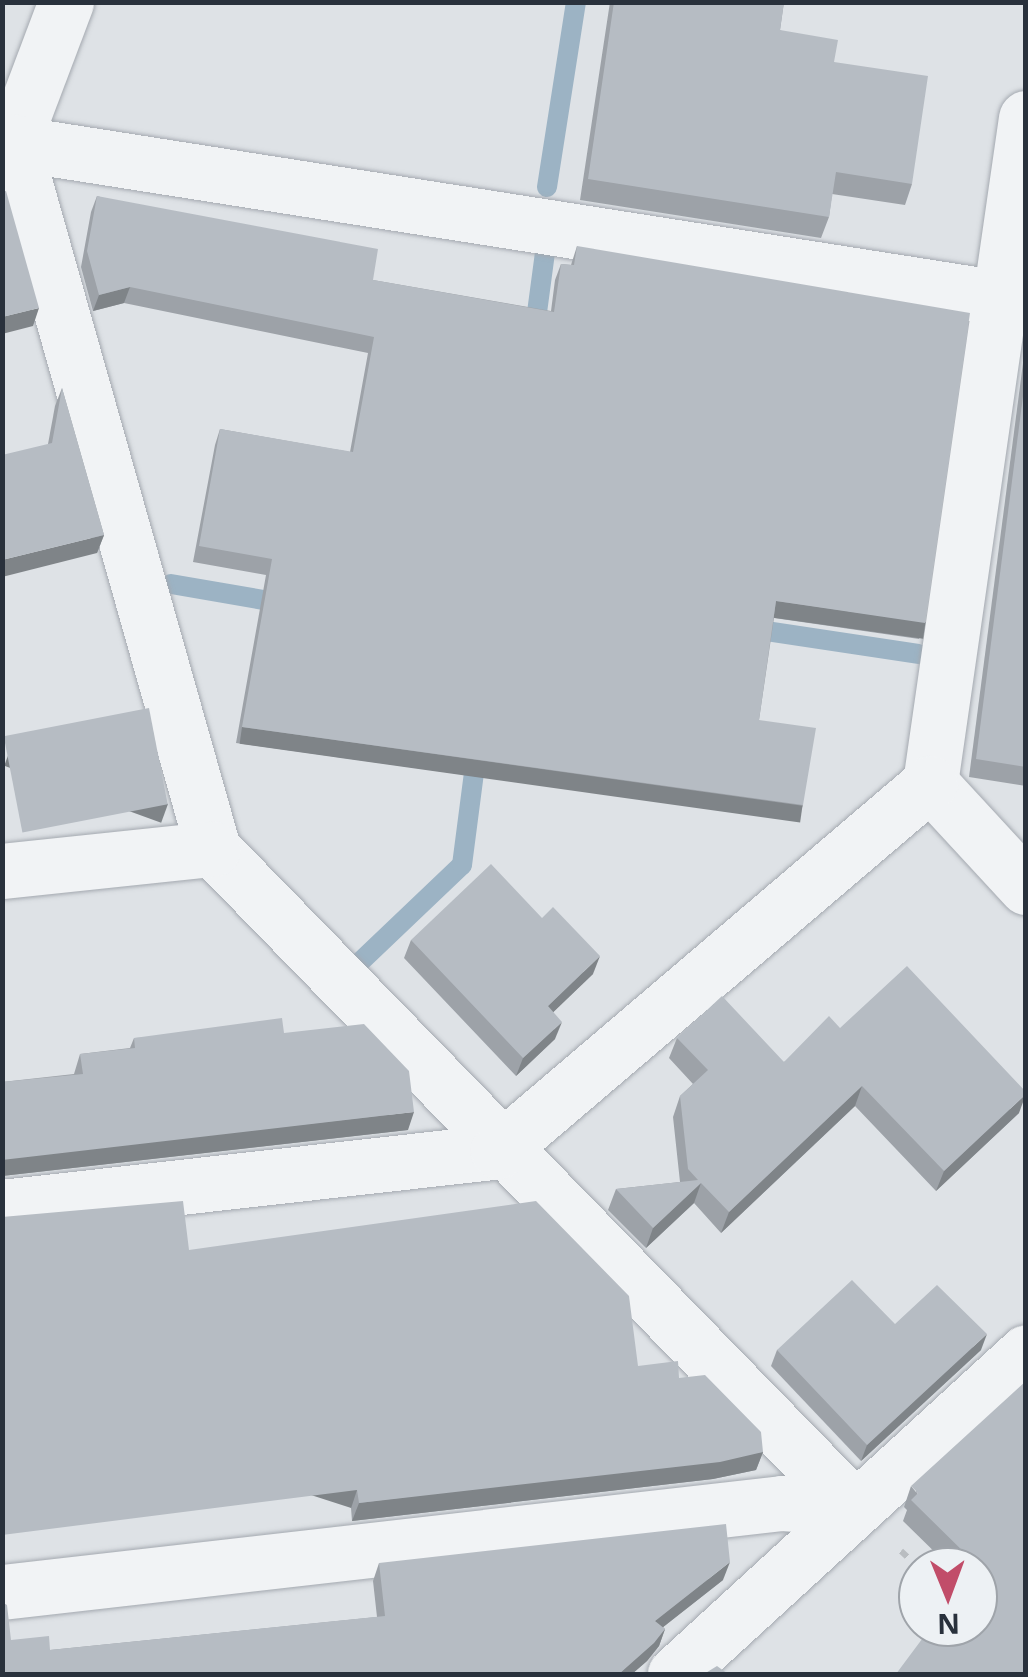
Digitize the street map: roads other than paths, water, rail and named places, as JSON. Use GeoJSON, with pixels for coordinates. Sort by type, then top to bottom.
{"type":"FeatureCollection","features":[{"type":"Feature","properties":{"kind":"street"},"geometry":{"type":"LineString","coordinates":[[66,2],[8,142],[213,849],[498,1151],[854,1508]]}},
{"type":"Feature","properties":{"kind":"street"},"geometry":{"type":"LineString","coordinates":[[2,1207],[498,1151],[930,783],[1012,300],[1026,118]]}},
{"type":"Feature","properties":{"kind":"street"},"geometry":{"type":"LineString","coordinates":[[8,142],[1012,300]]}},
{"type":"Feature","properties":{"kind":"street"},"geometry":{"type":"LineString","coordinates":[[930,783],[1026,887]]}},
{"type":"Feature","properties":{"kind":"street"},"geometry":{"type":"LineString","coordinates":[[2,871],[213,849]]}},
{"type":"Feature","properties":{"kind":"street"},"geometry":{"type":"LineString","coordinates":[[675,1674],[1026,1352]]}},
{"type":"Feature","properties":{"kind":"street"},"geometry":{"type":"LineString","coordinates":[[2,1592],[782,1504],[854,1508]]}},
{"type":"Feature","properties":{"kind":"waterway"},"geometry":{"type":"LineString","coordinates":[[547,187],[576,2]]}},
{"type":"Feature","properties":{"kind":"waterway"},"geometry":{"type":"LineString","coordinates":[[534,335],[545,253]]}},
{"type":"Feature","properties":{"kind":"waterway"},"geometry":{"type":"LineString","coordinates":[[171,584],[287,604]]}},
{"type":"Feature","properties":{"kind":"waterway"},"geometry":{"type":"LineString","coordinates":[[747,628],[918,654]]}},
{"type":"Feature","properties":{"kind":"waterway"},"geometry":{"type":"LineString","coordinates":[[359,963],[462,865],[477,750]]}}]}
